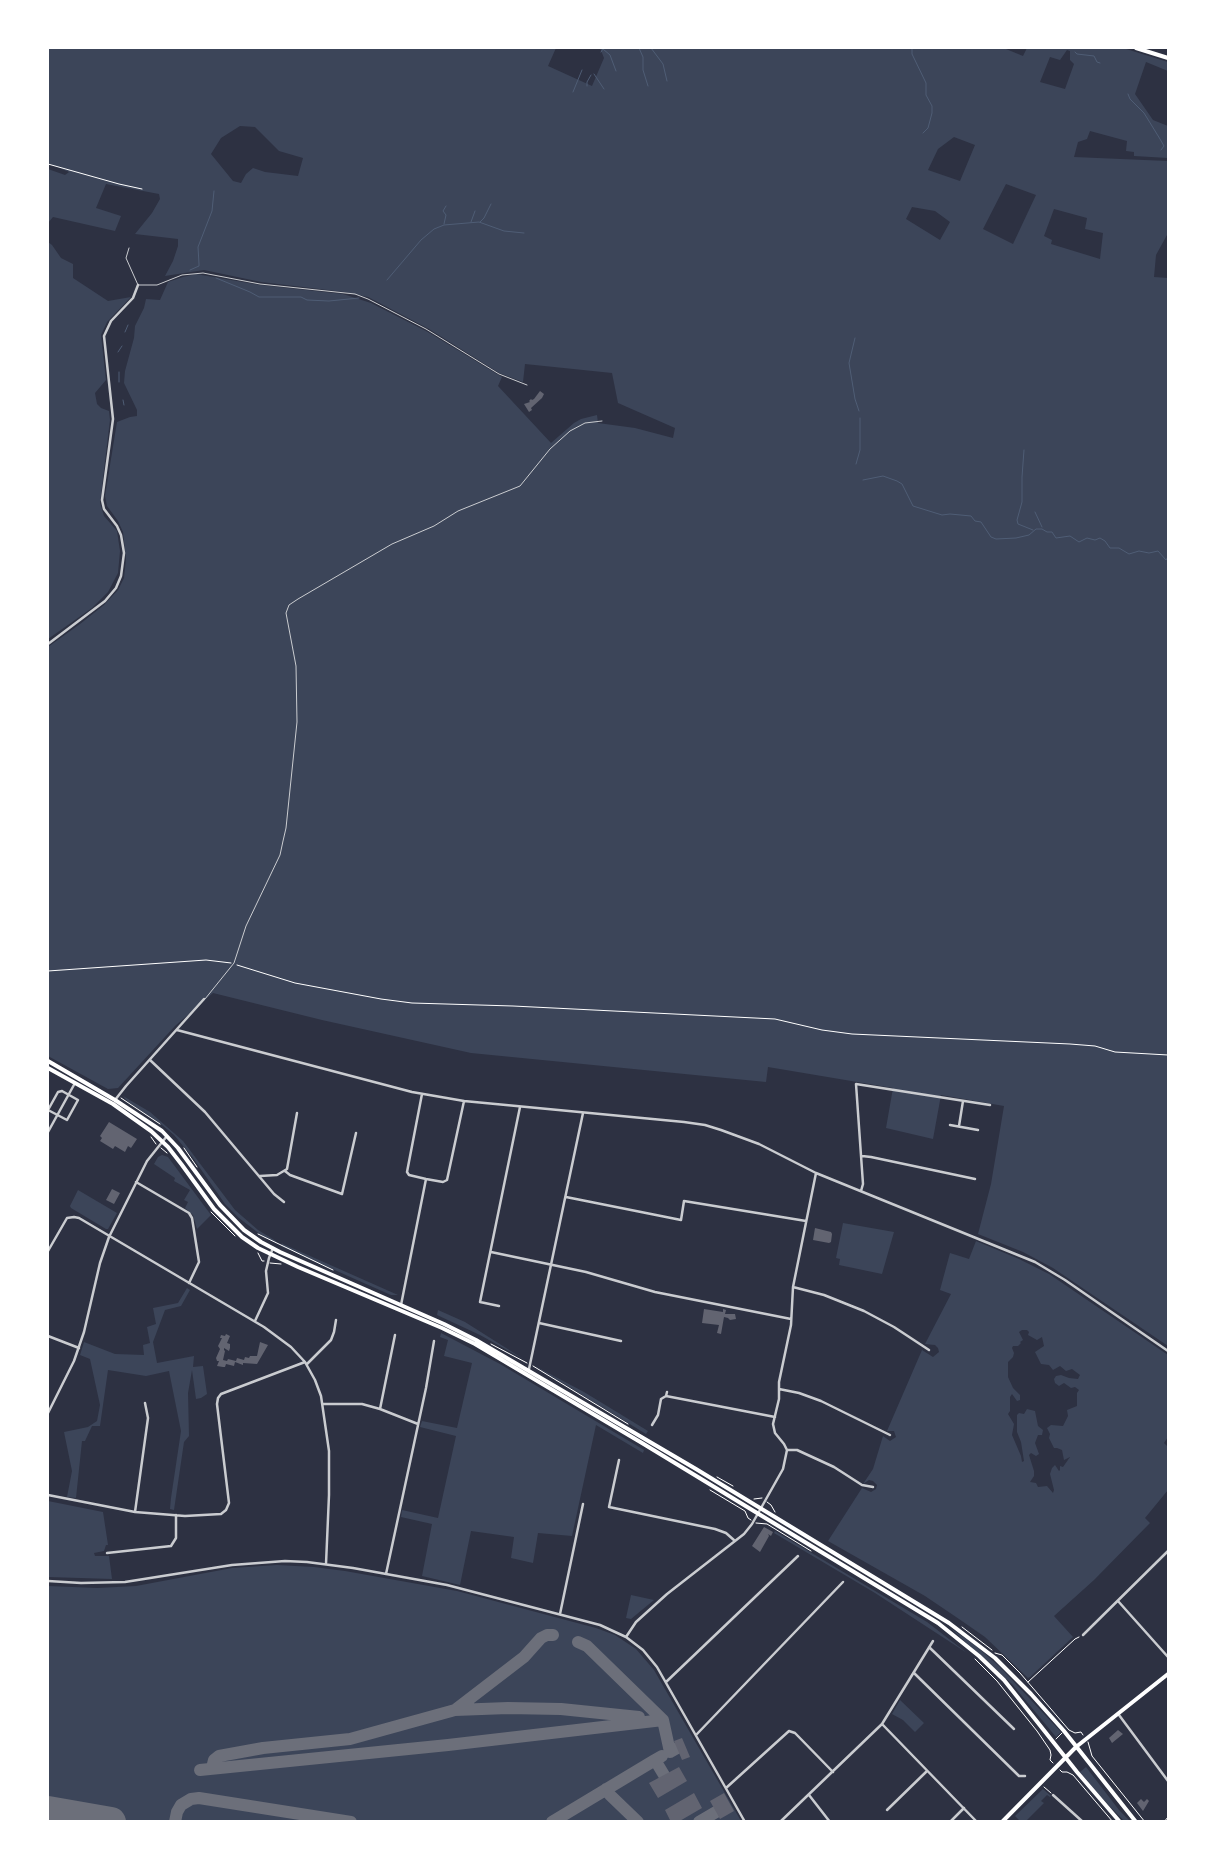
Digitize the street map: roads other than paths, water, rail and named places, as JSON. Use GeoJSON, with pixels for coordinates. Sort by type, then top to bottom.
{"type":"FeatureCollection","features":[{"type":"Feature","properties":{"kind":"main road"},"geometry":{"type":"LineString","coordinates":[[1136,48],[1149,50],[1168,58]]}},
{"type":"Feature","properties":{"kind":"main road"},"geometry":{"type":"LineString","coordinates":[[48,1061],[116,1098],[167,1136],[232,1218],[244,1230],[273,1248],[476,1340],[529,1369],[761,1508],[957,1629],[983,1648],[1012,1674],[1064,1731],[1136,1822]]}},
{"type":"Feature","properties":{"kind":"main road"},"geometry":{"type":"LineString","coordinates":[[48,1068],[136,1118],[162,1141],[214,1209],[242,1237],[270,1254],[475,1344],[856,1572],[951,1633],[1004,1680],[1100,1800],[1120,1822]]}},
{"type":"Feature","properties":{"kind":"main road"},"geometry":{"type":"LineString","coordinates":[[1002,1822],[1076,1746],[1168,1674]]}},
{"type":"Feature","properties":{"kind":"street"},"geometry":{"type":"LineString","coordinates":[[48,644],[105,602],[116,588],[121,576],[124,553],[121,535],[117,526],[104,509],[102,500],[113,420],[104,336],[111,321],[133,298],[138,285]]}},
{"type":"Feature","properties":{"kind":"street"},"geometry":{"type":"LineString","coordinates":[[116,1098],[204,999]]}},
{"type":"Feature","properties":{"kind":"street"},"geometry":{"type":"LineString","coordinates":[[178,1030],[385,1086],[422,1094],[464,1101],[705,1125],[759,1144],[816,1173],[1035,1262],[1065,1280],[1168,1351]]}},
{"type":"Feature","properties":{"kind":"street"},"geometry":{"type":"LineString","coordinates":[[150,1060],[205,1112],[274,1194],[284,1202]]}},
{"type":"Feature","properties":{"kind":"street"},"geometry":{"type":"LineString","coordinates":[[48,1132],[75,1083]]}},
{"type":"Feature","properties":{"kind":"street"},"geometry":{"type":"LineString","coordinates":[[861,1191],[863,1184],[862,1156],[856,1084],[990,1105]]}},
{"type":"Feature","properties":{"kind":"street"},"geometry":{"type":"LineString","coordinates":[[62,1091],[77,1099],[78,1102],[68,1120],[57,1116],[48,1109],[58,1092],[62,1091]]}},
{"type":"Feature","properties":{"kind":"street"},"geometry":{"type":"LineString","coordinates":[[422,1094],[407,1172],[409,1175],[443,1182],[447,1180],[464,1101]]}},
{"type":"Feature","properties":{"kind":"street"},"geometry":{"type":"LineString","coordinates":[[960,1126],[963,1100]]}},
{"type":"Feature","properties":{"kind":"street"},"geometry":{"type":"LineString","coordinates":[[499,1306],[480,1302],[520,1106]]}},
{"type":"Feature","properties":{"kind":"street"},"geometry":{"type":"LineString","coordinates":[[259,1176],[272,1176],[285,1171],[290,1162],[297,1113]]}},
{"type":"Feature","properties":{"kind":"street"},"geometry":{"type":"LineString","coordinates":[[529,1369],[583,1113]]}},
{"type":"Feature","properties":{"kind":"street"},"geometry":{"type":"LineString","coordinates":[[950,1125],[978,1130]]}},
{"type":"Feature","properties":{"kind":"street"},"geometry":{"type":"LineString","coordinates":[[285,1171],[290,1175],[342,1194],[356,1133]]}},
{"type":"Feature","properties":{"kind":"street"},"geometry":{"type":"LineString","coordinates":[[48,1413],[73,1365],[79,1348],[100,1263],[109,1237],[147,1161],[167,1136]]}},
{"type":"Feature","properties":{"kind":"street"},"geometry":{"type":"LineString","coordinates":[[862,1156],[975,1178]]}},
{"type":"Feature","properties":{"kind":"street"},"geometry":{"type":"LineString","coordinates":[[626,1637],[636,1622],[667,1594],[749,1528],[783,1469],[787,1450],[775,1433],[773,1424],[792,1318],[794,1287],[816,1173]]}},
{"type":"Feature","properties":{"kind":"street"},"geometry":{"type":"LineString","coordinates":[[400,1305],[426,1179]]}},
{"type":"Feature","properties":{"kind":"street"},"geometry":{"type":"LineString","coordinates":[[136,1182],[189,1213],[192,1218],[199,1262],[189,1284]]}},
{"type":"Feature","properties":{"kind":"street"},"geometry":{"type":"LineString","coordinates":[[566,1197],[681,1220],[684,1202],[806,1221]]}},
{"type":"Feature","properties":{"kind":"street"},"geometry":{"type":"LineString","coordinates":[[48,1252],[65,1221],[70,1217],[79,1218],[255,1321],[281,1340],[306,1363],[316,1380],[322,1404],[330,1464],[326,1564]]}},
{"type":"Feature","properties":{"kind":"street"},"geometry":{"type":"LineString","coordinates":[[255,1321],[268,1293],[266,1270],[273,1248]]}},
{"type":"Feature","properties":{"kind":"street"},"geometry":{"type":"LineString","coordinates":[[491,1252],[586,1272],[655,1292],[792,1318]]}},
{"type":"Feature","properties":{"kind":"street"},"geometry":{"type":"LineString","coordinates":[[794,1287],[824,1295],[864,1311],[930,1350]]}},
{"type":"Feature","properties":{"kind":"street"},"geometry":{"type":"LineString","coordinates":[[48,1496],[135,1512],[214,1516],[221,1514],[228,1507],[229,1499],[217,1404],[218,1398],[221,1394],[306,1363],[331,1340],[336,1320]]}},
{"type":"Feature","properties":{"kind":"street"},"geometry":{"type":"LineString","coordinates":[[539,1323],[621,1341]]}},
{"type":"Feature","properties":{"kind":"street"},"geometry":{"type":"LineString","coordinates":[[48,1336],[79,1348]]}},
{"type":"Feature","properties":{"kind":"street"},"geometry":{"type":"LineString","coordinates":[[380,1409],[395,1336]]}},
{"type":"Feature","properties":{"kind":"street"},"geometry":{"type":"LineString","coordinates":[[386,1574],[434,1341]]}},
{"type":"Feature","properties":{"kind":"street"},"geometry":{"type":"LineString","coordinates":[[779,1389],[821,1401],[890,1435]]}},
{"type":"Feature","properties":{"kind":"street"},"geometry":{"type":"LineString","coordinates":[[666,1396],[667,1392]]}},
{"type":"Feature","properties":{"kind":"street"},"geometry":{"type":"LineString","coordinates":[[652,1425],[658,1415],[661,1399],[666,1396],[775,1417]]}},
{"type":"Feature","properties":{"kind":"street"},"geometry":{"type":"LineString","coordinates":[[135,1512],[148,1418],[145,1402]]}},
{"type":"Feature","properties":{"kind":"street"},"geometry":{"type":"LineString","coordinates":[[322,1404],[354,1404],[380,1409],[418,1424]]}},
{"type":"Feature","properties":{"kind":"street"},"geometry":{"type":"LineString","coordinates":[[787,1450],[797,1450],[834,1467],[862,1486],[872,1487]]}},
{"type":"Feature","properties":{"kind":"street"},"geometry":{"type":"LineString","coordinates":[[619,1460],[609,1507],[715,1529],[726,1533],[735,1541]]}},
{"type":"Feature","properties":{"kind":"street"},"geometry":{"type":"LineString","coordinates":[[560,1614],[583,1504]]}},
{"type":"Feature","properties":{"kind":"street"},"geometry":{"type":"LineString","coordinates":[[107,1553],[171,1546],[176,1538],[176,1515]]}},
{"type":"Feature","properties":{"kind":"street"},"geometry":{"type":"LineString","coordinates":[[1083,1635],[1168,1551]]}},
{"type":"Feature","properties":{"kind":"street"},"geometry":{"type":"LineString","coordinates":[[666,1682],[798,1556]]}},
{"type":"Feature","properties":{"kind":"street"},"geometry":{"type":"LineString","coordinates":[[48,1581],[81,1583],[126,1582],[214,1567],[260,1562],[285,1561],[326,1564],[455,1587],[600,1625],[626,1637],[650,1658],[666,1682],[745,1822]]}},
{"type":"Feature","properties":{"kind":"street"},"geometry":{"type":"LineString","coordinates":[[696,1736],[843,1582]]}},
{"type":"Feature","properties":{"kind":"street"},"geometry":{"type":"LineString","coordinates":[[1118,1601],[1168,1657]]}},
{"type":"Feature","properties":{"kind":"street"},"geometry":{"type":"LineString","coordinates":[[780,1822],[882,1724],[933,1641]]}},
{"type":"Feature","properties":{"kind":"street"},"geometry":{"type":"LineString","coordinates":[[929,1646],[1014,1729]]}},
{"type":"Feature","properties":{"kind":"street"},"geometry":{"type":"LineString","coordinates":[[914,1673],[1019,1776],[1025,1776]]}},
{"type":"Feature","properties":{"kind":"street"},"geometry":{"type":"LineString","coordinates":[[1118,1715],[1168,1781]]}},
{"type":"Feature","properties":{"kind":"street"},"geometry":{"type":"LineString","coordinates":[[882,1724],[977,1822]]}},
{"type":"Feature","properties":{"kind":"street"},"geometry":{"type":"LineString","coordinates":[[726,1788],[789,1731],[795,1733],[833,1772]]}},
{"type":"Feature","properties":{"kind":"street"},"geometry":{"type":"LineString","coordinates":[[887,1810],[927,1771]]}},
{"type":"Feature","properties":{"kind":"street"},"geometry":{"type":"LineString","coordinates":[[809,1795],[830,1822]]}},
{"type":"Feature","properties":{"kind":"street"},"geometry":{"type":"LineString","coordinates":[[1053,1795],[1083,1822]]}},
{"type":"Feature","properties":{"kind":"street"},"geometry":{"type":"LineString","coordinates":[[950,1822],[964,1808]]}},
{"type":"Feature","properties":{"kind":"lane"},"geometry":{"type":"LineString","coordinates":[[129,248],[126,258],[138,285],[157,285],[182,275],[203,272],[260,284],[355,294],[426,329],[499,374],[527,385]]}},
{"type":"Feature","properties":{"kind":"lane"},"geometry":{"type":"LineString","coordinates":[[204,999],[234,964],[253,909],[280,855],[286,828],[297,722],[296,666],[286,612],[289,606],[392,544],[434,526],[458,511],[520,486],[550,449],[570,431],[585,423],[602,421]]}},
{"type":"Feature","properties":{"kind":"waterway"},"geometry":{"type":"LineString","coordinates":[[639,48],[643,57],[643,70],[648,86]]}},
{"type":"Feature","properties":{"kind":"waterway"},"geometry":{"type":"LineString","coordinates":[[651,48],[663,64],[667,81]]}},
{"type":"Feature","properties":{"kind":"waterway"},"geometry":{"type":"LineString","coordinates":[[912,48],[912,54],[926,83],[926,95],[932,106],[928,128],[923,133]]}},
{"type":"Feature","properties":{"kind":"waterway"},"geometry":{"type":"LineString","coordinates":[[601,52],[603,49],[610,55],[616,71]]}},
{"type":"Feature","properties":{"kind":"waterway"},"geometry":{"type":"LineString","coordinates":[[1075,52],[1077,54],[1094,56],[1097,62],[1100,63]]}},
{"type":"Feature","properties":{"kind":"waterway"},"geometry":{"type":"LineString","coordinates":[[573,92],[582,70]]}},
{"type":"Feature","properties":{"kind":"waterway"},"geometry":{"type":"LineString","coordinates":[[594,74],[604,89]]}},
{"type":"Feature","properties":{"kind":"waterway"},"geometry":{"type":"LineString","coordinates":[[587,86],[591,75]]}},
{"type":"Feature","properties":{"kind":"waterway"},"geometry":{"type":"LineString","coordinates":[[1128,94],[1130,99],[1144,113],[1160,139],[1164,146],[1161,150]]}},
{"type":"Feature","properties":{"kind":"waterway"},"geometry":{"type":"LineString","coordinates":[[190,270],[199,266],[198,247],[212,211],[214,191]]}},
{"type":"Feature","properties":{"kind":"waterway"},"geometry":{"type":"LineString","coordinates":[[480,222],[491,204]]}},
{"type":"Feature","properties":{"kind":"waterway"},"geometry":{"type":"LineString","coordinates":[[444,224],[446,215],[443,211],[446,206]]}},
{"type":"Feature","properties":{"kind":"waterway"},"geometry":{"type":"LineString","coordinates":[[471,222],[475,211]]}},
{"type":"Feature","properties":{"kind":"waterway"},"geometry":{"type":"LineString","coordinates":[[387,280],[421,240],[434,229],[444,225],[479,222],[504,231],[524,233]]}},
{"type":"Feature","properties":{"kind":"waterway"},"geometry":{"type":"LineString","coordinates":[[216,278],[259,297],[301,297],[307,300],[329,301],[359,298]]}},
{"type":"Feature","properties":{"kind":"waterway"},"geometry":{"type":"LineString","coordinates":[[125,332],[128,325]]}},
{"type":"Feature","properties":{"kind":"waterway"},"geometry":{"type":"LineString","coordinates":[[855,338],[849,363],[859,411]]}},
{"type":"Feature","properties":{"kind":"waterway"},"geometry":{"type":"LineString","coordinates":[[118,352],[122,346]]}},
{"type":"Feature","properties":{"kind":"waterway"},"geometry":{"type":"LineString","coordinates":[[119,372],[119,382]]}},
{"type":"Feature","properties":{"kind":"waterway"},"geometry":{"type":"LineString","coordinates":[[123,400],[124,405]]}},
{"type":"Feature","properties":{"kind":"waterway"},"geometry":{"type":"LineString","coordinates":[[856,464],[860,450],[860,418]]}},
{"type":"Feature","properties":{"kind":"waterway"},"geometry":{"type":"LineString","coordinates":[[1024,450],[1022,502],[1017,520],[1018,524],[1033,530]]}},
{"type":"Feature","properties":{"kind":"waterway"},"geometry":{"type":"LineString","coordinates":[[863,480],[883,476],[897,481],[902,484],[913,506],[942,515],[971,516],[975,521],[981,522],[991,537],[996,539],[1016,538],[1029,535],[1036,529],[1042,529],[1052,532],[1056,538],[1070,536],[1079,542],[1087,538],[1095,540],[1100,538],[1110,548],[1119,548],[1129,554],[1139,551],[1149,553],[1158,551],[1166,560],[1168,557]]}},
{"type":"Feature","properties":{"kind":"waterway"},"geometry":{"type":"LineString","coordinates":[[1035,512],[1042,527]]}}]}
